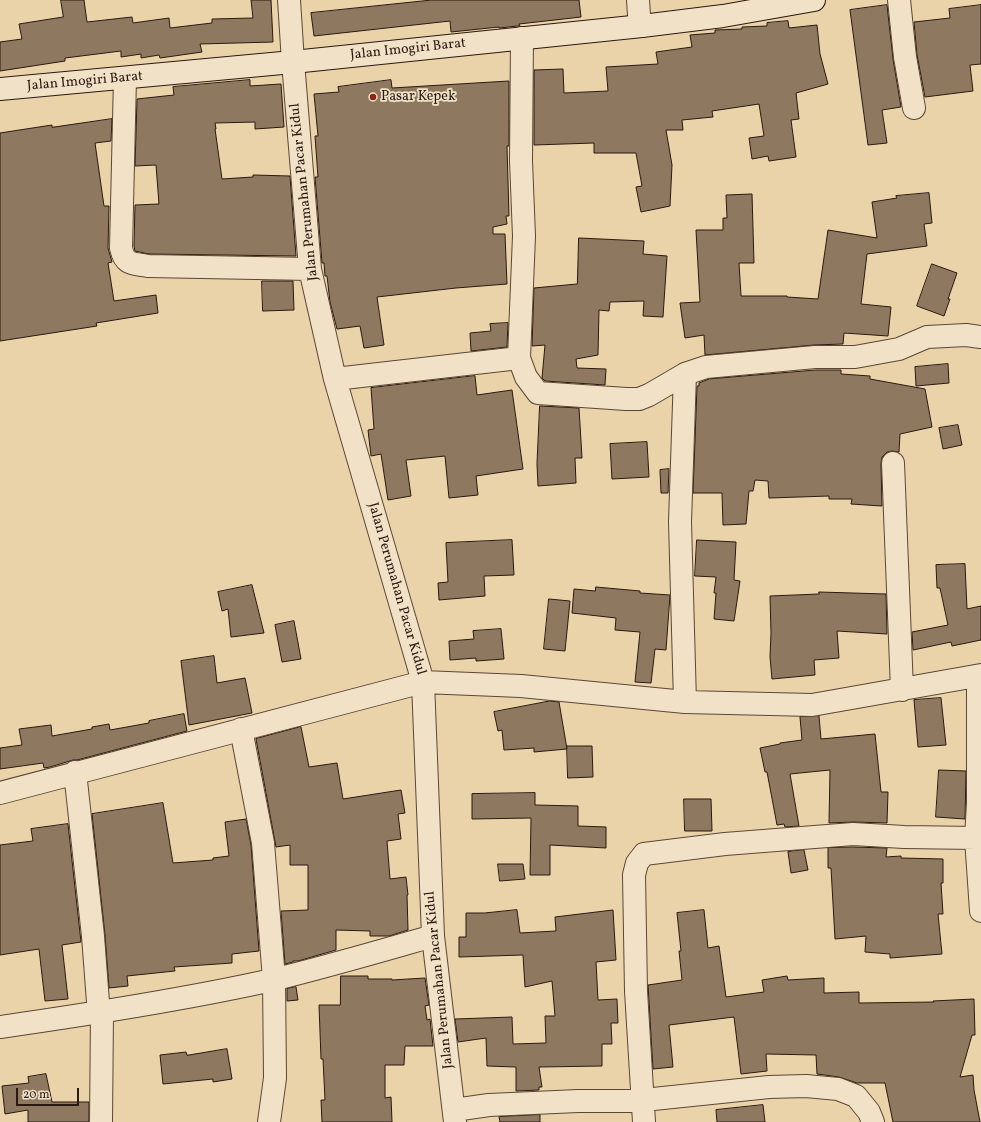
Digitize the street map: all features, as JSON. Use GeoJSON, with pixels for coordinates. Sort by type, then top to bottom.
{"type":"FeatureCollection","features":[{"type":"Feature","properties":{"kind":"street","name":"Jalan Perumahan Pacar Kidul"},"geometry":{"type":"LineString","coordinates":[[289,0],[310,269],[335,379],[423,682],[433,936],[454,1116]]}},
{"type":"Feature","properties":{"kind":"street"},"geometry":{"type":"LineString","coordinates":[[638,0],[639,15],[642,26]]}},
{"type":"Feature","properties":{"kind":"street","name":"Jalan Imogiri Barat"},"geometry":{"type":"LineString","coordinates":[[0,90],[293,62],[642,26],[724,16],[814,0]]}},
{"type":"Feature","properties":{"kind":"street"},"geometry":{"type":"LineString","coordinates":[[899,0],[905,57],[914,108]]}},
{"type":"Feature","properties":{"kind":"street"},"geometry":{"type":"LineString","coordinates":[[522,38],[521,161],[524,236],[519,358],[526,377],[538,392],[626,399],[638,398],[649,395],[685,374],[706,367],[816,357],[855,357],[899,349],[927,337],[966,335],[981,337]]}},
{"type":"Feature","properties":{"kind":"street"},"geometry":{"type":"LineString","coordinates":[[125,78],[121,248],[123,258],[129,263],[148,266],[310,269]]}},
{"type":"Feature","properties":{"kind":"street"},"geometry":{"type":"LineString","coordinates":[[335,379],[519,358]]}},
{"type":"Feature","properties":{"kind":"street"},"geometry":{"type":"LineString","coordinates":[[685,374],[680,522],[685,702]]}},
{"type":"Feature","properties":{"kind":"street"},"geometry":{"type":"LineString","coordinates":[[893,463],[902,690]]}},
{"type":"Feature","properties":{"kind":"street"},"geometry":{"type":"LineString","coordinates":[[0,793],[75,772],[423,682],[521,686],[685,702],[812,705],[979,675],[978,803],[976,838],[980,868],[981,911]]}},
{"type":"Feature","properties":{"kind":"street"},"geometry":{"type":"LineString","coordinates":[[241,729],[263,843],[274,979],[275,1078],[269,1122]]}},
{"type":"Feature","properties":{"kind":"street"},"geometry":{"type":"LineString","coordinates":[[75,772],[93,936],[98,1002],[102,1013],[101,1122]]}},
{"type":"Feature","properties":{"kind":"street"},"geometry":{"type":"LineString","coordinates":[[644,1122],[636,991],[634,875],[644,854],[725,844],[853,834],[904,837],[976,838]]}},
{"type":"Feature","properties":{"kind":"street"},"geometry":{"type":"LineString","coordinates":[[0,1026],[102,1013],[274,979],[433,936]]}},
{"type":"Feature","properties":{"kind":"street"},"geometry":{"type":"LineString","coordinates":[[454,1116],[490,1105],[643,1100],[769,1087],[806,1086],[838,1090],[856,1096],[869,1112],[873,1122]]}},
{"type":"Feature","properties":{"kind":"building"},"geometry":{"type":"Polygon","coordinates":[[[61,0],[84,0],[87,22],[132,17],[133,23],[169,18],[170,28],[212,23],[212,19],[253,18],[251,0],[271,0],[273,42],[200,44],[202,52],[160,58],[159,55],[141,58],[141,54],[121,57],[121,51],[65,58],[65,61],[0,71],[0,42],[22,39],[19,24],[63,17],[61,0]]]}},
{"type":"Feature","properties":{"kind":"building"},"geometry":{"type":"Polygon","coordinates":[[[432,0],[579,0],[581,17],[519,24],[520,26],[451,32],[450,21],[314,36],[311,13],[432,0]]]}},
{"type":"Feature","properties":{"kind":"building"},"geometry":{"type":"Polygon","coordinates":[[[887,5],[893,59],[901,107],[882,110],[887,143],[868,145],[850,10],[887,5]]]}},
{"type":"Feature","properties":{"kind":"building"},"geometry":{"type":"Polygon","coordinates":[[[981,5],[981,64],[970,65],[973,91],[925,97],[917,55],[914,22],[950,18],[949,9],[981,5]]]}},
{"type":"Feature","properties":{"kind":"building"},"geometry":{"type":"Polygon","coordinates":[[[788,21],[789,28],[817,25],[820,54],[828,84],[796,93],[799,119],[791,120],[796,157],[769,161],[768,156],[752,159],[749,138],[764,136],[759,104],[712,111],[713,117],[682,120],[683,130],[666,130],[672,165],[670,206],[641,212],[636,187],[642,186],[636,153],[594,153],[594,143],[534,145],[534,70],[563,69],[564,93],[608,91],[606,67],[658,64],[656,52],[692,47],[690,35],[715,33],[715,30],[767,26],[767,23],[788,21]]]}},
{"type":"Feature","properties":{"kind":"building"},"geometry":{"type":"Polygon","coordinates":[[[250,80],[250,86],[281,84],[284,127],[255,129],[255,122],[215,123],[222,179],[253,177],[253,175],[290,176],[296,256],[149,254],[135,251],[135,205],[159,204],[156,165],[135,166],[137,99],[174,95],[173,87],[250,80]]]}},
{"type":"Feature","properties":{"kind":"building"},"geometry":{"type":"Polygon","coordinates":[[[391,80],[392,88],[509,81],[509,146],[507,146],[509,216],[506,216],[507,224],[493,227],[493,234],[505,234],[507,284],[377,297],[384,345],[364,348],[360,326],[337,329],[330,302],[327,276],[325,276],[324,263],[322,263],[315,177],[318,177],[315,136],[318,136],[314,94],[339,92],[338,87],[391,80]]]}},
{"type":"Feature","properties":{"kind":"building"},"geometry":{"type":"Polygon","coordinates":[[[112,119],[111,141],[95,143],[104,206],[109,206],[108,248],[112,262],[108,263],[114,301],[156,295],[158,313],[96,323],[97,326],[0,341],[0,133],[52,125],[52,127],[112,119]]]}},
{"type":"Feature","properties":{"kind":"building"},"geometry":{"type":"Polygon","coordinates":[[[929,193],[932,223],[924,224],[927,246],[867,254],[861,304],[891,307],[888,336],[844,333],[843,344],[814,345],[705,355],[704,335],[685,338],[680,303],[700,302],[696,230],[723,230],[723,218],[727,218],[726,195],[752,194],[754,263],[739,263],[741,296],[787,296],[818,299],[828,230],[877,238],[872,202],[897,198],[896,196],[929,193]]]}},
{"type":"Feature","properties":{"kind":"building"},"geometry":{"type":"Polygon","coordinates":[[[579,238],[644,241],[643,254],[667,256],[663,317],[643,316],[644,301],[610,302],[609,311],[599,310],[598,355],[576,359],[577,368],[606,369],[605,385],[545,381],[542,378],[545,345],[532,346],[534,288],[577,284],[579,238]]]}},
{"type":"Feature","properties":{"kind":"building"},"geometry":{"type":"Polygon","coordinates":[[[932,264],[957,273],[944,316],[917,306],[932,264]]]}},
{"type":"Feature","properties":{"kind":"building"},"geometry":{"type":"Polygon","coordinates":[[[262,281],[293,281],[294,310],[263,311],[262,281]]]}},
{"type":"Feature","properties":{"kind":"building"},"geometry":{"type":"Polygon","coordinates":[[[508,323],[507,347],[471,351],[470,333],[491,331],[490,324],[508,323]]]}},
{"type":"Feature","properties":{"kind":"building"},"geometry":{"type":"Polygon","coordinates":[[[948,364],[949,383],[916,386],[915,367],[948,364]]]}},
{"type":"Feature","properties":{"kind":"building"},"geometry":{"type":"Polygon","coordinates":[[[816,370],[841,370],[841,374],[870,376],[870,379],[925,389],[932,427],[900,434],[899,452],[887,452],[882,457],[882,506],[851,504],[852,499],[829,499],[829,496],[769,498],[768,481],[755,480],[753,491],[749,491],[746,524],[723,525],[722,493],[693,493],[697,386],[699,386],[699,383],[709,379],[816,370]]]}},
{"type":"Feature","properties":{"kind":"building"},"geometry":{"type":"Polygon","coordinates":[[[475,376],[477,395],[512,390],[523,469],[476,476],[478,495],[449,498],[445,456],[406,460],[411,496],[388,500],[381,454],[371,456],[368,430],[374,429],[371,388],[475,376]]]}},
{"type":"Feature","properties":{"kind":"building"},"geometry":{"type":"Polygon","coordinates":[[[540,406],[579,408],[582,458],[575,458],[576,483],[538,486],[537,464],[540,406]]]}},
{"type":"Feature","properties":{"kind":"building"},"geometry":{"type":"Polygon","coordinates":[[[958,425],[962,445],[943,449],[939,428],[958,425]]]}},
{"type":"Feature","properties":{"kind":"building"},"geometry":{"type":"Polygon","coordinates":[[[647,442],[649,477],[612,479],[610,444],[647,442]]]}},
{"type":"Feature","properties":{"kind":"building"},"geometry":{"type":"Polygon","coordinates":[[[669,469],[668,493],[661,493],[660,470],[669,469]]]}},
{"type":"Feature","properties":{"kind":"building"},"geometry":{"type":"Polygon","coordinates":[[[512,540],[514,575],[484,576],[485,596],[439,600],[438,583],[448,582],[446,543],[512,540]]]}},
{"type":"Feature","properties":{"kind":"building"},"geometry":{"type":"Polygon","coordinates":[[[697,540],[736,542],[734,580],[740,581],[734,621],[714,619],[716,593],[714,593],[716,577],[695,576],[697,540]]]}},
{"type":"Feature","properties":{"kind":"building"},"geometry":{"type":"Polygon","coordinates":[[[965,564],[967,609],[981,606],[981,640],[952,646],[951,642],[913,650],[912,632],[948,625],[940,588],[937,588],[936,565],[965,564]]]}},
{"type":"Feature","properties":{"kind":"building"},"geometry":{"type":"Polygon","coordinates":[[[252,585],[264,633],[231,637],[228,609],[222,611],[218,592],[252,585]]]}},
{"type":"Feature","properties":{"kind":"building"},"geometry":{"type":"Polygon","coordinates":[[[596,587],[640,591],[640,593],[670,595],[666,650],[655,649],[651,683],[635,682],[640,632],[615,630],[616,618],[572,613],[574,589],[595,591],[596,587]]]}},
{"type":"Feature","properties":{"kind":"building"},"geometry":{"type":"Polygon","coordinates":[[[819,592],[886,594],[887,634],[837,631],[839,658],[814,660],[815,675],[772,679],[770,657],[770,596],[819,594],[819,592]]]}},
{"type":"Feature","properties":{"kind":"building"},"geometry":{"type":"Polygon","coordinates":[[[549,599],[570,601],[565,651],[544,649],[549,599]]]}},
{"type":"Feature","properties":{"kind":"building"},"geometry":{"type":"Polygon","coordinates":[[[294,621],[301,659],[282,662],[275,625],[294,621]]]}},
{"type":"Feature","properties":{"kind":"building"},"geometry":{"type":"Polygon","coordinates":[[[501,629],[504,659],[476,661],[476,658],[450,660],[449,641],[474,639],[473,631],[501,629]]]}},
{"type":"Feature","properties":{"kind":"building"},"geometry":{"type":"Polygon","coordinates":[[[214,656],[217,683],[245,678],[252,713],[189,725],[181,661],[214,656]]]}},
{"type":"Feature","properties":{"kind":"building"},"geometry":{"type":"Polygon","coordinates":[[[941,698],[946,745],[918,747],[914,700],[941,698]]]}},
{"type":"Feature","properties":{"kind":"building"},"geometry":{"type":"Polygon","coordinates":[[[550,701],[559,702],[567,749],[534,752],[534,748],[504,750],[502,730],[498,731],[494,712],[550,701]]]}},
{"type":"Feature","properties":{"kind":"building"},"geometry":{"type":"Polygon","coordinates":[[[184,714],[187,731],[50,767],[44,768],[43,763],[0,769],[0,748],[22,745],[19,729],[51,725],[52,736],[92,729],[92,727],[109,724],[110,730],[149,723],[149,721],[184,714]]]}},
{"type":"Feature","properties":{"kind":"building"},"geometry":{"type":"Polygon","coordinates":[[[819,716],[821,739],[875,734],[881,792],[888,792],[887,823],[829,823],[830,770],[790,774],[799,826],[785,827],[784,824],[777,825],[767,772],[765,772],[760,748],[802,740],[800,717],[819,716]]]}},
{"type":"Feature","properties":{"kind":"building"},"geometry":{"type":"Polygon","coordinates":[[[301,727],[309,767],[337,763],[343,799],[401,790],[405,813],[398,814],[401,839],[387,841],[390,879],[406,877],[408,895],[408,930],[389,936],[370,936],[370,931],[336,930],[336,950],[285,964],[281,911],[308,910],[308,865],[290,865],[290,845],[276,847],[256,739],[301,727]]]}},
{"type":"Feature","properties":{"kind":"building"},"geometry":{"type":"Polygon","coordinates":[[[567,746],[592,746],[593,777],[568,778],[567,746]]]}},
{"type":"Feature","properties":{"kind":"building"},"geometry":{"type":"Polygon","coordinates":[[[939,770],[966,771],[965,819],[936,817],[939,770]]]}},
{"type":"Feature","properties":{"kind":"building"},"geometry":{"type":"Polygon","coordinates":[[[535,793],[535,805],[578,806],[578,826],[606,827],[606,848],[550,845],[550,875],[530,875],[531,818],[472,819],[472,794],[535,793]]]}},
{"type":"Feature","properties":{"kind":"building"},"geometry":{"type":"Polygon","coordinates":[[[684,799],[711,799],[712,831],[685,831],[684,799]]]}},
{"type":"Feature","properties":{"kind":"building"},"geometry":{"type":"Polygon","coordinates":[[[163,803],[173,863],[213,860],[213,858],[229,856],[225,822],[246,819],[251,845],[259,951],[232,954],[232,963],[174,967],[175,971],[127,976],[128,986],[109,988],[92,814],[163,803]]]}},
{"type":"Feature","properties":{"kind":"building"},"geometry":{"type":"Polygon","coordinates":[[[68,824],[81,942],[62,945],[68,999],[45,1001],[39,949],[0,955],[0,845],[33,841],[31,829],[68,824]]]}},
{"type":"Feature","properties":{"kind":"building"},"geometry":{"type":"Polygon","coordinates":[[[828,848],[887,848],[886,857],[901,856],[901,858],[943,859],[943,883],[941,883],[943,914],[938,914],[942,954],[890,958],[890,954],[865,952],[866,936],[835,939],[831,868],[828,868],[828,848]]]}},
{"type":"Feature","properties":{"kind":"building"},"geometry":{"type":"Polygon","coordinates":[[[804,850],[808,870],[791,873],[788,852],[804,850]]]}},
{"type":"Feature","properties":{"kind":"building"},"geometry":{"type":"Polygon","coordinates":[[[498,864],[523,864],[525,879],[500,881],[498,864]]]}},
{"type":"Feature","properties":{"kind":"building"},"geometry":{"type":"Polygon","coordinates":[[[517,910],[520,933],[556,931],[555,917],[613,910],[616,960],[596,962],[598,1000],[617,999],[618,1023],[611,1023],[612,1044],[602,1044],[602,1066],[539,1067],[542,1087],[539,1087],[539,1090],[516,1091],[516,1067],[487,1066],[486,1038],[458,1042],[455,1019],[512,1017],[513,1044],[546,1043],[545,1016],[555,1016],[552,981],[525,987],[523,955],[459,957],[459,937],[466,937],[466,913],[517,910]]]}},
{"type":"Feature","properties":{"kind":"building"},"geometry":{"type":"Polygon","coordinates":[[[704,910],[708,948],[719,946],[726,997],[764,992],[762,980],[787,976],[788,980],[824,978],[824,993],[859,992],[859,1003],[934,1002],[933,1001],[974,999],[975,1035],[972,1035],[960,1077],[973,1075],[974,1090],[980,1122],[893,1122],[885,1083],[857,1083],[839,1077],[817,1074],[816,1055],[766,1054],[767,1071],[741,1074],[734,1017],[669,1025],[673,1067],[653,1069],[648,985],[682,980],[677,913],[704,910]]]}},
{"type":"Feature","properties":{"kind":"building"},"geometry":{"type":"Polygon","coordinates":[[[341,976],[368,976],[368,979],[392,980],[425,978],[429,1005],[425,1006],[427,1020],[430,1019],[433,1046],[405,1046],[404,1065],[385,1065],[385,1098],[391,1097],[392,1122],[322,1122],[321,1100],[325,1100],[323,1059],[321,1059],[319,1005],[340,1005],[341,976]]]}},
{"type":"Feature","properties":{"kind":"building"},"geometry":{"type":"Polygon","coordinates":[[[296,987],[298,1000],[287,1001],[287,989],[296,987]]]}},
{"type":"Feature","properties":{"kind":"building"},"geometry":{"type":"Polygon","coordinates":[[[227,1049],[232,1079],[213,1082],[213,1079],[163,1084],[160,1055],[186,1052],[187,1055],[227,1049]]]}},
{"type":"Feature","properties":{"kind":"building"},"geometry":{"type":"Polygon","coordinates":[[[46,1074],[52,1102],[89,1102],[89,1122],[28,1122],[28,1110],[5,1114],[2,1086],[29,1083],[28,1077],[46,1074]]]}},
{"type":"Feature","properties":{"kind":"building"},"geometry":{"type":"Polygon","coordinates":[[[763,1105],[765,1122],[717,1122],[716,1110],[763,1105]]]}},
{"type":"Feature","properties":{"kind":"building"},"geometry":{"type":"Polygon","coordinates":[[[540,1115],[540,1122],[500,1122],[499,1117],[540,1115]]]}},
{"type":"Feature","properties":{"kind":"place","name":"Pasar Kepek"},"geometry":{"type":"Point","coordinates":[373,97]}}]}
